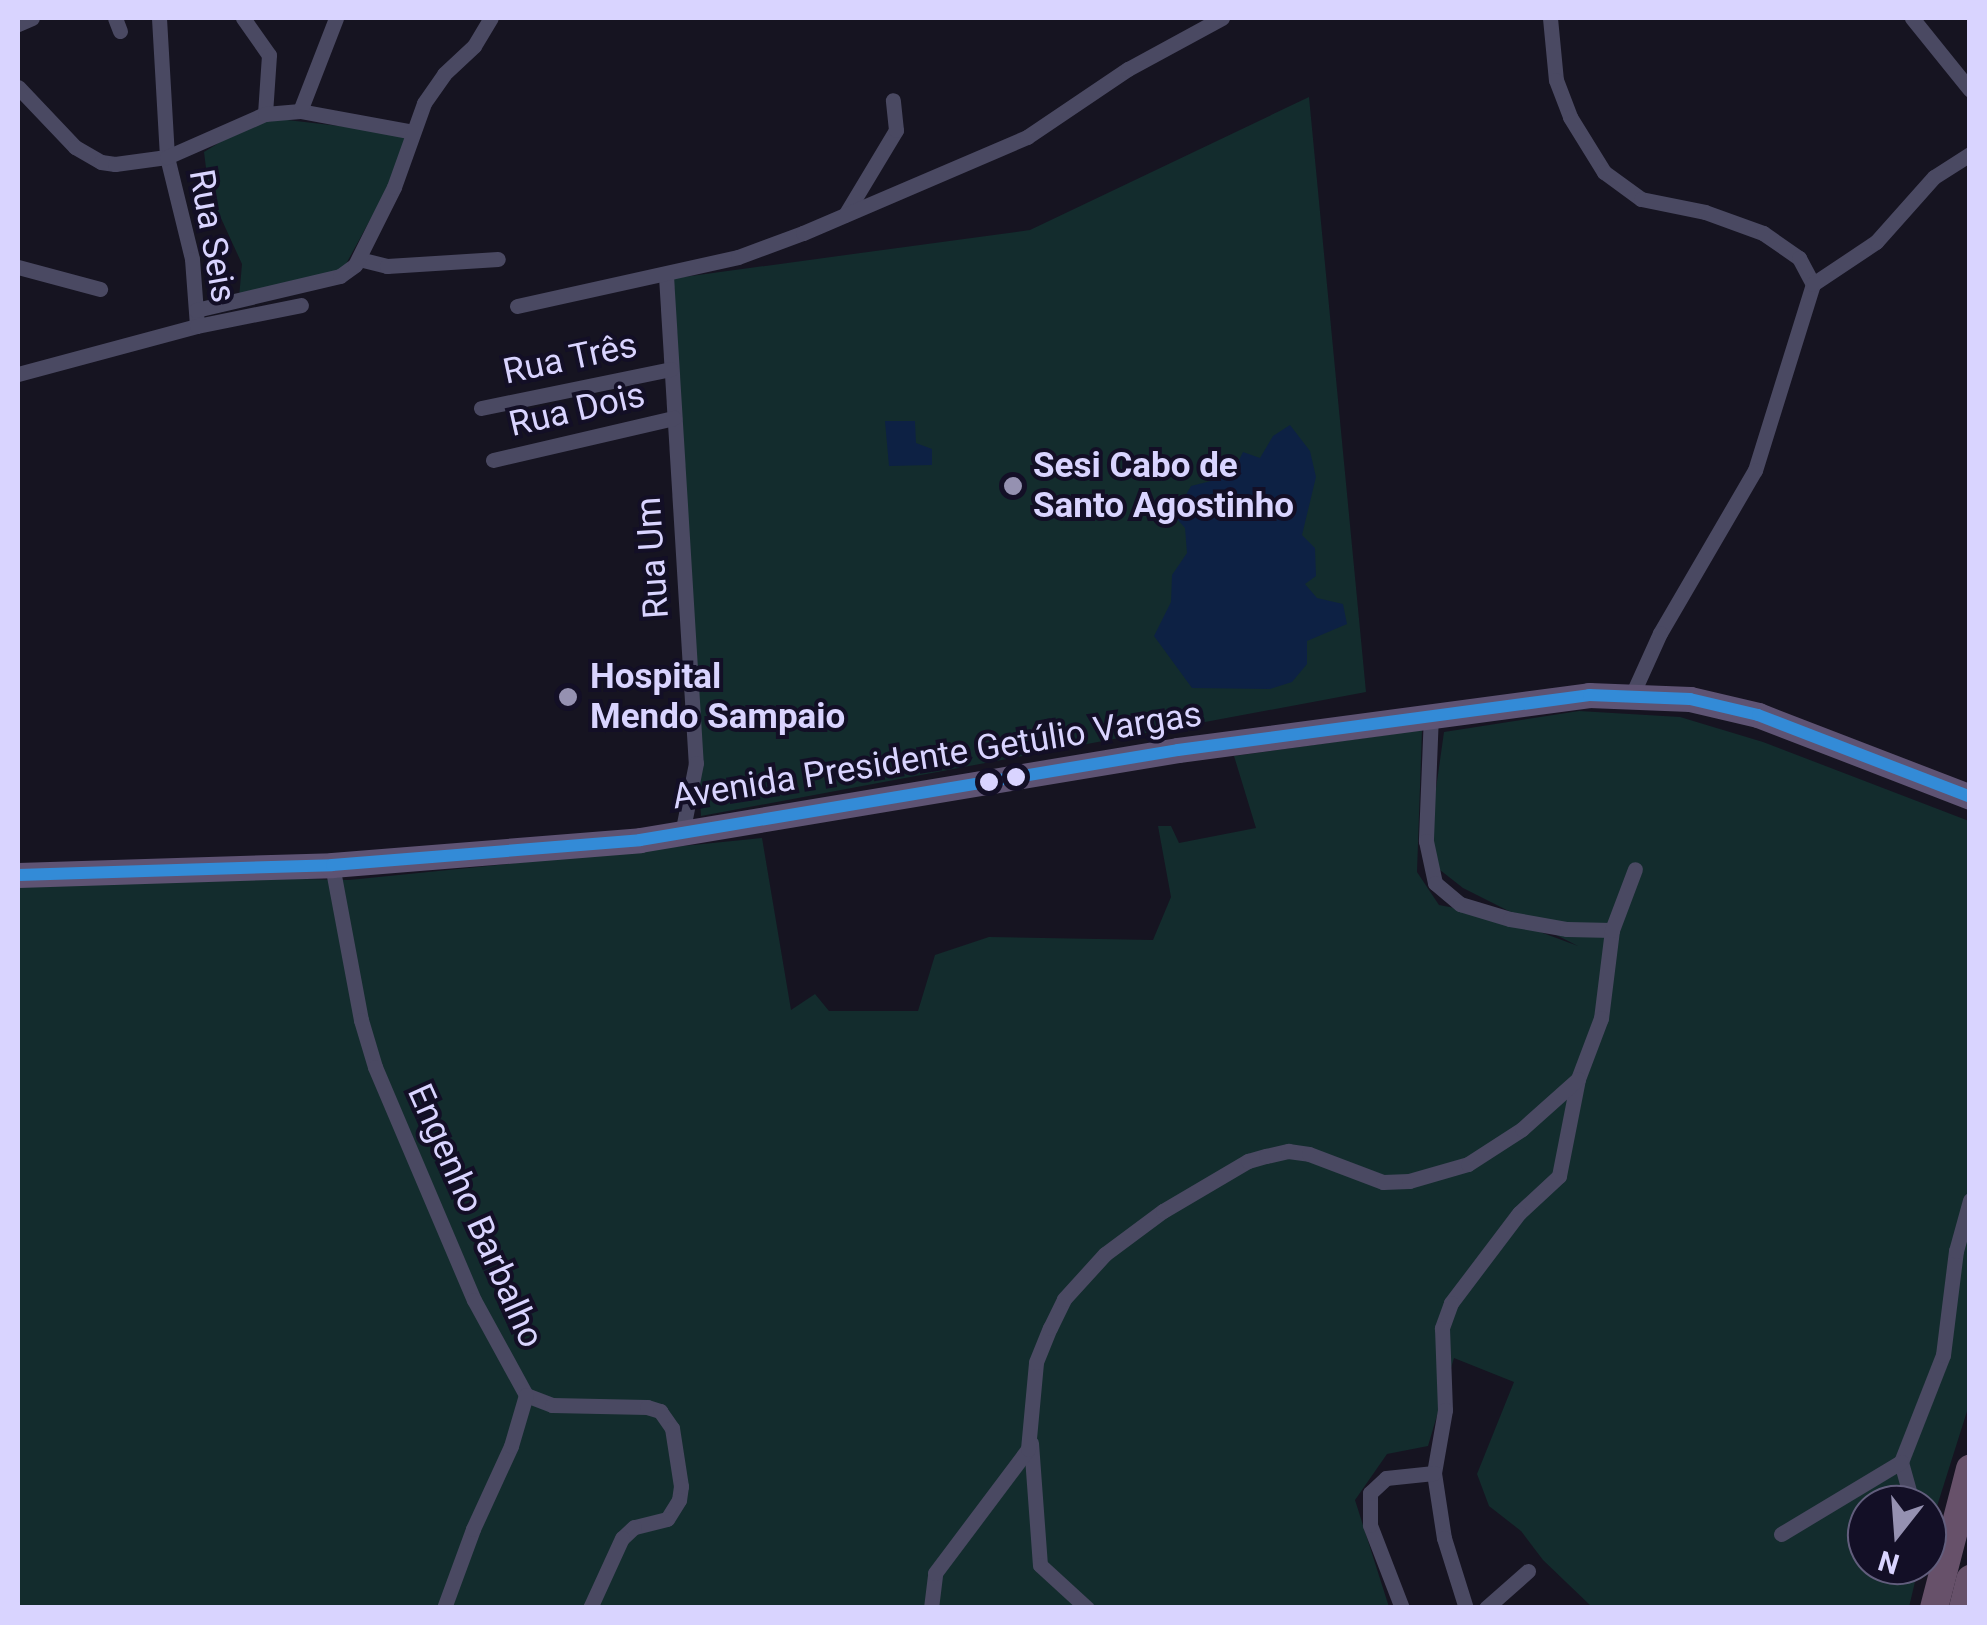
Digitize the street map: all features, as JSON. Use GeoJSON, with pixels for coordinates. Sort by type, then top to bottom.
{"type":"FeatureCollection","features":[{"type":"Feature","properties":{"kind":"highway"},"geometry":{"type":"LineString","coordinates":[[1947,1531],[1970,1469]]}},
{"type":"Feature","properties":{"kind":"highway"},"geometry":{"type":"LineString","coordinates":[[1964,1608],[1970,1579]]}},
{"type":"Feature","properties":{"kind":"main road","name":"Avenida Presidente Getúlio Vargas"},"geometry":{"type":"LineString","coordinates":[[18,875],[518,853],[682,834],[1178,750],[1589,695],[1690,699],[1758,715],[1970,797]]}},
{"type":"Feature","properties":{"kind":"street"},"geometry":{"type":"LineString","coordinates":[[18,24],[32,18]]}},
{"type":"Feature","properties":{"kind":"street","name":"Rua Seis"},"geometry":{"type":"LineString","coordinates":[[159,18],[167,157],[192,259],[196,318]]}},
{"type":"Feature","properties":{"kind":"street"},"geometry":{"type":"LineString","coordinates":[[243,18],[269,54],[264,114]]}},
{"type":"Feature","properties":{"kind":"street"},"geometry":{"type":"LineString","coordinates":[[300,111],[336,18]]}},
{"type":"Feature","properties":{"kind":"street"},"geometry":{"type":"LineString","coordinates":[[18,374],[340,276],[360,259],[424,104],[444,74],[474,46],[491,18]]}},
{"type":"Feature","properties":{"kind":"street"},"geometry":{"type":"LineString","coordinates":[[517,306],[666,276],[748,253],[845,215],[1027,137],[1128,69],[1222,18]]}},
{"type":"Feature","properties":{"kind":"street"},"geometry":{"type":"LineString","coordinates":[[1550,18],[1556,80],[1570,117],[1604,172],[1641,199],[1723,216],[1763,233],[1798,258],[1813,284]]}},
{"type":"Feature","properties":{"kind":"street"},"geometry":{"type":"LineString","coordinates":[[1912,18],[1970,90]]}},
{"type":"Feature","properties":{"kind":"street"},"geometry":{"type":"LineString","coordinates":[[18,87],[75,147],[100,162],[128,164],[167,157],[264,114],[300,111],[413,132]]}},
{"type":"Feature","properties":{"kind":"street"},"geometry":{"type":"LineString","coordinates":[[845,215],[858,186],[896,130],[893,100]]}},
{"type":"Feature","properties":{"kind":"street"},"geometry":{"type":"LineString","coordinates":[[1632,695],[1660,634],[1754,470],[1813,284],[1876,242],[1934,177],[1970,154]]}},
{"type":"Feature","properties":{"kind":"street"},"geometry":{"type":"LineString","coordinates":[[360,259],[387,266],[498,259]]}},
{"type":"Feature","properties":{"kind":"street"},"geometry":{"type":"LineString","coordinates":[[18,267],[100,289]]}},
{"type":"Feature","properties":{"kind":"street","name":"Rua Um"},"geometry":{"type":"LineString","coordinates":[[666,276],[696,763],[682,834]]}},
{"type":"Feature","properties":{"kind":"street"},"geometry":{"type":"LineString","coordinates":[[196,318],[301,305]]}},
{"type":"Feature","properties":{"kind":"street","name":"Rua Três"},"geometry":{"type":"LineString","coordinates":[[481,408],[671,369]]}},
{"type":"Feature","properties":{"kind":"street","name":"Rua Dois"},"geometry":{"type":"LineString","coordinates":[[494,460],[674,418]]}},
{"type":"Feature","properties":{"kind":"street"},"geometry":{"type":"LineString","coordinates":[[1431,714],[1426,841],[1435,883],[1460,904],[1510,920],[1567,929],[1612,930]]}},
{"type":"Feature","properties":{"kind":"street","name":"Engenho Barbalho"},"geometry":{"type":"LineString","coordinates":[[332,864],[372,1056],[474,1300],[526,1394],[552,1404],[646,1407],[660,1411],[672,1428],[679,1500],[667,1519],[634,1528],[622,1538],[590,1608]]}},
{"type":"Feature","properties":{"kind":"street"},"geometry":{"type":"LineString","coordinates":[[1466,1608],[1444,1538],[1434,1473],[1445,1410],[1440,1339],[1446,1314],[1519,1212],[1560,1176],[1578,1079],[1600,1018],[1612,930],[1636,869]]}},
{"type":"Feature","properties":{"kind":"street"},"geometry":{"type":"LineString","coordinates":[[1088,1608],[1040,1565],[1030,1440],[1036,1362],[1064,1299],[1089,1268],[1163,1211],[1248,1161],[1288,1151],[1309,1154],[1383,1182],[1409,1181],[1468,1164],[1522,1129],[1578,1079]]}},
{"type":"Feature","properties":{"kind":"street"},"geometry":{"type":"LineString","coordinates":[[1781,1534],[1901,1462],[1943,1355],[1956,1252],[1970,1200]]}},
{"type":"Feature","properties":{"kind":"street"},"geometry":{"type":"LineString","coordinates":[[444,1608],[473,1529],[511,1446],[526,1394]]}},
{"type":"Feature","properties":{"kind":"street"},"geometry":{"type":"LineString","coordinates":[[931,1608],[935,1573],[1018,1466],[1030,1440]]}},
{"type":"Feature","properties":{"kind":"street"},"geometry":{"type":"LineString","coordinates":[[1901,1462],[1908,1485]]}},
{"type":"Feature","properties":{"kind":"street"},"geometry":{"type":"LineString","coordinates":[[1402,1608],[1370,1525],[1370,1493],[1386,1478],[1434,1473]]}},
{"type":"Feature","properties":{"kind":"street"},"geometry":{"type":"LineString","coordinates":[[1486,1608],[1528,1571]]}},
{"type":"Feature","properties":{"kind":"green space","name":"Sesi Cabo de Santo Agostinho"},"geometry":{"type":"Polygon","coordinates":[[[1309,97],[1366,692],[701,816],[669,279],[1030,230],[1309,97]]]}},
{"type":"Feature","properties":{"kind":"green space"},"geometry":{"type":"Polygon","coordinates":[[[261,117],[409,134],[393,178],[340,275],[239,298],[242,264],[209,192],[204,152],[261,117]]]}},
{"type":"Feature","properties":{"kind":"green space"},"geometry":{"type":"Polygon","coordinates":[[[1579,711],[1680,717],[1763,742],[1969,821],[1969,1405],[1944,1485],[1847,1485],[1847,1585],[1914,1585],[1909,1607],[1592,1607],[1543,1560],[1521,1531],[1489,1506],[1477,1474],[1514,1382],[1454,1358],[1428,1446],[1387,1454],[1355,1500],[1389,1607],[18,1607],[18,885],[251,878],[349,880],[762,838],[791,1010],[815,994],[829,1011],[918,1011],[935,955],[989,937],[1153,940],[1171,897],[1158,826],[1171,826],[1179,843],[1256,828],[1234,756],[1422,730],[1417,872],[1439,905],[1497,916],[1578,946],[1463,888],[1426,859],[1444,732],[1579,711]]]}},
{"type":"Feature","properties":{"kind":"water"},"geometry":{"type":"Polygon","coordinates":[[[885,421],[915,421],[916,443],[932,449],[932,465],[889,466],[885,421]]]}},
{"type":"Feature","properties":{"kind":"water"},"geometry":{"type":"Polygon","coordinates":[[[1290,425],[1310,451],[1316,477],[1302,535],[1315,548],[1316,576],[1305,584],[1317,598],[1343,604],[1347,624],[1307,641],[1307,664],[1292,682],[1270,689],[1192,688],[1154,636],[1171,602],[1172,575],[1187,553],[1185,528],[1177,519],[1182,502],[1191,486],[1231,476],[1243,452],[1260,458],[1273,436],[1290,425]]]}},
{"type":"Feature","properties":{"kind":"transit line"},"geometry":{"type":"LineString","coordinates":[[18,875],[332,865],[640,840],[1178,750],[1589,695],[1690,699],[1758,715],[1970,797]]}},
{"type":"Feature","properties":{"kind":"place","name":"Sesi Cabo de Santo Agostinho"},"geometry":{"type":"Point","coordinates":[1013,486]}},
{"type":"Feature","properties":{"kind":"place","name":"Hospital Mendo Sampaio"},"geometry":{"type":"Point","coordinates":[568,697]}}]}
